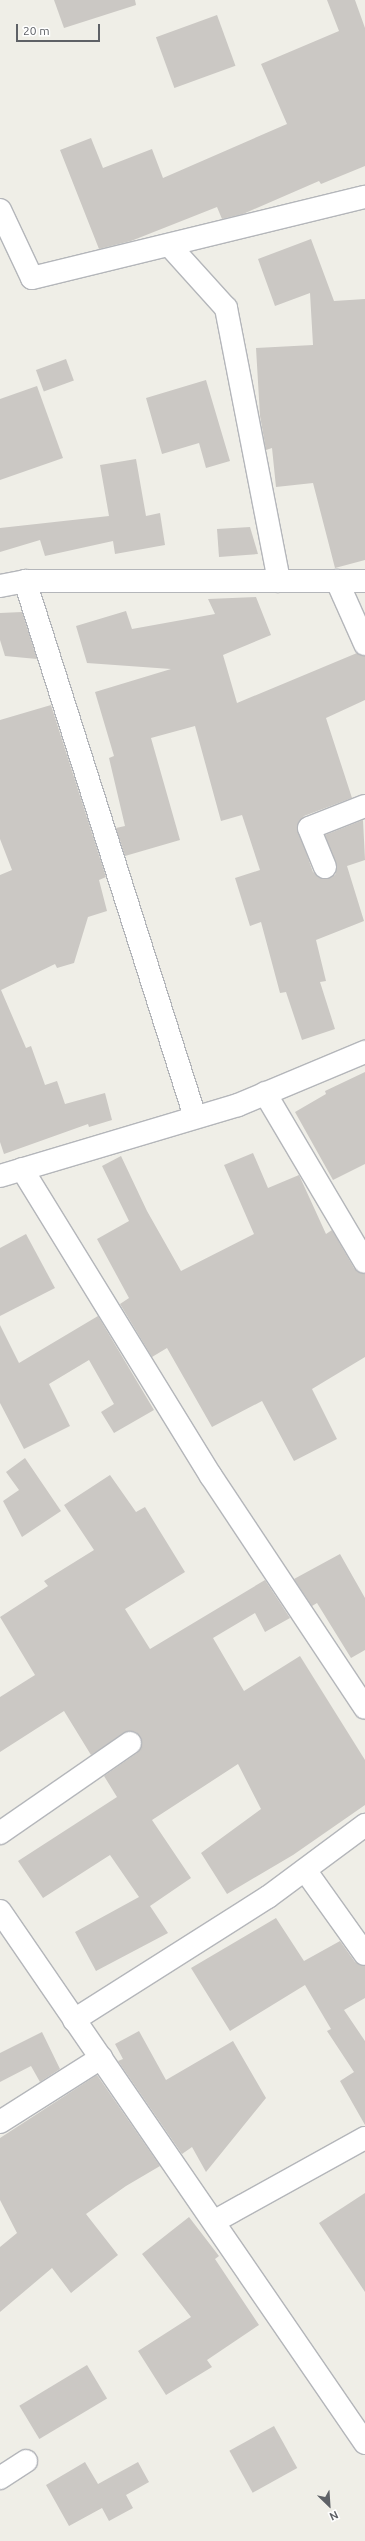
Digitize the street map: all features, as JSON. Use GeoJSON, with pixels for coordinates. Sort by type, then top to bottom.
{"type":"FeatureCollection","features":[{"type":"Feature","properties":{"kind":"street"},"geometry":{"type":"LineString","coordinates":[[0,210],[32,278],[365,197]]}},
{"type":"Feature","properties":{"kind":"street"},"geometry":{"type":"LineString","coordinates":[[169,245],[226,308],[279,581]]}},
{"type":"Feature","properties":{"kind":"street"},"geometry":{"type":"LineString","coordinates":[[25,581],[195,1118]]}},
{"type":"Feature","properties":{"kind":"street"},"geometry":{"type":"LineString","coordinates":[[0,586],[25,581],[365,581]]}},
{"type":"Feature","properties":{"kind":"street"},"geometry":{"type":"LineString","coordinates":[[337,581],[365,644]]}},
{"type":"Feature","properties":{"kind":"street"},"geometry":{"type":"LineString","coordinates":[[325,867],[309,828],[365,806]]}},
{"type":"Feature","properties":{"kind":"street"},"geometry":{"type":"LineString","coordinates":[[0,1176],[238,1105],[365,1052]]}},
{"type":"Feature","properties":{"kind":"street"},"geometry":{"type":"LineString","coordinates":[[265,1093],[365,1262]]}},
{"type":"Feature","properties":{"kind":"street"},"geometry":{"type":"LineString","coordinates":[[22,1169],[211,1476],[365,1708]]}},
{"type":"Feature","properties":{"kind":"street"},"geometry":{"type":"LineString","coordinates":[[0,1833],[130,1743]]}},
{"type":"Feature","properties":{"kind":"street"},"geometry":{"type":"LineString","coordinates":[[74,2020],[268,1897],[365,1825]]}},
{"type":"Feature","properties":{"kind":"street"},"geometry":{"type":"LineString","coordinates":[[304,1870],[365,1954]]}},
{"type":"Feature","properties":{"kind":"street"},"geometry":{"type":"LineString","coordinates":[[0,1911],[100,2058],[215,2222],[365,2443]]}},
{"type":"Feature","properties":{"kind":"street"},"geometry":{"type":"LineString","coordinates":[[0,2122],[100,2058]]}},
{"type":"Feature","properties":{"kind":"street"},"geometry":{"type":"LineString","coordinates":[[215,2222],[365,2138]]}},
{"type":"Feature","properties":{"kind":"street"},"geometry":{"type":"LineString","coordinates":[[0,2478],[26,2461]]}},
{"type":"Feature","properties":{"kind":"building"},"geometry":{"type":"Polygon","coordinates":[[[54,0],[135,0],[136,5],[64,28],[54,0]]]}},
{"type":"Feature","properties":{"kind":"building"},"geometry":{"type":"Polygon","coordinates":[[[327,0],[355,0],[365,28],[365,166],[321,184],[319,181],[243,214],[222,219],[217,207],[131,241],[99,249],[60,150],[91,138],[103,168],[152,149],[163,178],[287,124],[261,64],[339,31],[327,0]]]}},
{"type":"Feature","properties":{"kind":"building"},"geometry":{"type":"Polygon","coordinates":[[[217,15],[235,66],[174,88],[156,37],[217,15]]]}},
{"type":"Feature","properties":{"kind":"building"},"geometry":{"type":"Polygon","coordinates":[[[311,239],[334,301],[365,299],[365,560],[335,568],[313,483],[276,487],[272,448],[266,450],[260,416],[256,348],[313,345],[310,293],[275,306],[258,259],[311,239]]]}},
{"type":"Feature","properties":{"kind":"building"},"geometry":{"type":"Polygon","coordinates":[[[66,359],[74,381],[44,392],[36,370],[66,359]]]}},
{"type":"Feature","properties":{"kind":"building"},"geometry":{"type":"Polygon","coordinates":[[[206,380],[230,461],[206,468],[199,443],[162,454],[146,398],[206,380]]]}},
{"type":"Feature","properties":{"kind":"building"},"geometry":{"type":"Polygon","coordinates":[[[37,386],[63,458],[0,480],[0,399],[37,386]]]}},
{"type":"Feature","properties":{"kind":"building"},"geometry":{"type":"Polygon","coordinates":[[[136,459],[146,516],[160,513],[165,545],[115,554],[113,541],[45,556],[40,540],[0,552],[0,528],[109,516],[100,465],[136,459]]]}},
{"type":"Feature","properties":{"kind":"building"},"geometry":{"type":"Polygon","coordinates":[[[250,527],[258,554],[219,557],[217,529],[250,527]]]}},
{"type":"Feature","properties":{"kind":"building"},"geometry":{"type":"Polygon","coordinates":[[[256,597],[271,635],[223,655],[237,703],[357,653],[365,656],[365,700],[326,718],[352,798],[304,816],[297,827],[313,872],[324,879],[335,875],[337,868],[325,835],[363,820],[365,860],[347,866],[364,921],[316,940],[326,981],[320,982],[335,1029],[302,1040],[286,992],[280,993],[261,922],[250,926],[235,878],[260,870],[242,815],[221,821],[195,726],[151,738],[180,840],[125,856],[116,828],[125,826],[109,758],[114,756],[95,692],[171,669],[87,663],[76,626],[126,611],[132,629],[215,614],[208,599],[256,597]]]}},
{"type":"Feature","properties":{"kind":"building"},"geometry":{"type":"Polygon","coordinates":[[[22,612],[37,659],[5,656],[0,640],[0,613],[22,612]]]}},
{"type":"Feature","properties":{"kind":"building"},"geometry":{"type":"Polygon","coordinates":[[[51,705],[106,877],[99,880],[107,911],[88,917],[74,963],[57,968],[55,964],[1,990],[26,1048],[31,1046],[45,1085],[57,1081],[65,1104],[105,1093],[112,1120],[89,1127],[88,1124],[4,1154],[0,1142],[0,875],[12,870],[0,839],[0,720],[51,705]]]}},
{"type":"Feature","properties":{"kind":"building"},"geometry":{"type":"Polygon","coordinates":[[[365,1072],[365,1164],[333,1180],[295,1112],[326,1094],[325,1091],[365,1072]]]}},
{"type":"Feature","properties":{"kind":"building"},"geometry":{"type":"Polygon","coordinates":[[[253,1153],[268,1188],[299,1175],[326,1234],[332,1230],[354,1268],[365,1274],[365,1357],[312,1389],[337,1439],[294,1461],[262,1401],[212,1427],[167,1348],[152,1357],[120,1304],[129,1298],[97,1239],[129,1221],[102,1166],[121,1156],[147,1211],[181,1271],[254,1234],[224,1165],[253,1153]]]}},
{"type":"Feature","properties":{"kind":"building"},"geometry":{"type":"Polygon","coordinates":[[[26,1234],[55,1288],[0,1316],[0,1248],[26,1234]]]}},
{"type":"Feature","properties":{"kind":"building"},"geometry":{"type":"Polygon","coordinates":[[[98,1316],[154,1410],[114,1433],[101,1412],[114,1404],[89,1360],[49,1384],[70,1426],[24,1449],[0,1403],[0,1325],[19,1363],[98,1316]]]}},
{"type":"Feature","properties":{"kind":"building"},"geometry":{"type":"Polygon","coordinates":[[[25,1458],[61,1511],[22,1537],[3,1501],[19,1490],[6,1472],[25,1458]]]}},
{"type":"Feature","properties":{"kind":"building"},"geometry":{"type":"Polygon","coordinates":[[[110,1475],[136,1512],[145,1507],[185,1572],[125,1609],[150,1649],[265,1580],[290,1618],[265,1632],[255,1613],[213,1638],[244,1691],[300,1656],[365,1760],[365,1805],[293,1855],[227,1894],[201,1853],[261,1809],[238,1764],[152,1820],[191,1878],[150,1906],[168,1933],[96,1971],[75,1932],[139,1897],[110,1855],[43,1898],[18,1861],[117,1797],[104,1776],[137,1753],[142,1742],[136,1732],[129,1731],[91,1755],[64,1711],[0,1752],[0,1697],[35,1675],[0,1617],[48,1586],[44,1581],[94,1550],[64,1505],[110,1475]]]}},
{"type":"Feature","properties":{"kind":"building"},"geometry":{"type":"Polygon","coordinates":[[[340,1554],[365,1598],[365,1650],[351,1658],[317,1603],[312,1606],[294,1579],[340,1554]]]}},
{"type":"Feature","properties":{"kind":"building"},"geometry":{"type":"Polygon","coordinates":[[[276,1918],[304,1961],[340,1941],[355,1962],[365,1966],[365,1998],[344,2010],[365,2041],[365,2125],[340,2081],[354,2072],[327,2031],[331,2029],[305,1985],[230,2031],[191,1968],[276,1918]]]}},
{"type":"Feature","properties":{"kind":"building"},"geometry":{"type":"Polygon","coordinates":[[[139,2031],[166,2080],[233,2041],[266,2098],[206,2172],[192,2147],[182,2154],[118,2061],[123,2059],[115,2044],[139,2031]]]}},
{"type":"Feature","properties":{"kind":"building"},"geometry":{"type":"Polygon","coordinates":[[[42,2032],[60,2069],[40,2082],[31,2066],[0,2082],[0,2053],[42,2032]]]}},
{"type":"Feature","properties":{"kind":"building"},"geometry":{"type":"Polygon","coordinates":[[[97,2075],[160,2166],[126,2186],[86,2214],[118,2255],[71,2293],[52,2268],[0,2312],[0,2247],[17,2233],[0,2200],[0,2138],[97,2075]]]}},
{"type":"Feature","properties":{"kind":"building"},"geometry":{"type":"Polygon","coordinates":[[[365,2193],[365,2292],[319,2223],[365,2193]]]}},
{"type":"Feature","properties":{"kind":"building"},"geometry":{"type":"Polygon","coordinates":[[[189,2217],[219,2256],[215,2259],[259,2325],[207,2360],[212,2367],[166,2395],[138,2351],[191,2317],[142,2254],[189,2217]]]}},
{"type":"Feature","properties":{"kind":"building"},"geometry":{"type":"Polygon","coordinates":[[[87,2365],[107,2398],[39,2439],[19,2406],[87,2365]]]}},
{"type":"Feature","properties":{"kind":"building"},"geometry":{"type":"Polygon","coordinates":[[[274,2426],[297,2468],[253,2493],[229,2451],[274,2426]]]}},
{"type":"Feature","properties":{"kind":"building"},"geometry":{"type":"Polygon","coordinates":[[[85,2462],[98,2484],[138,2462],[149,2482],[126,2495],[133,2508],[109,2521],[102,2508],[69,2526],[46,2485],[85,2462]]]}}]}
